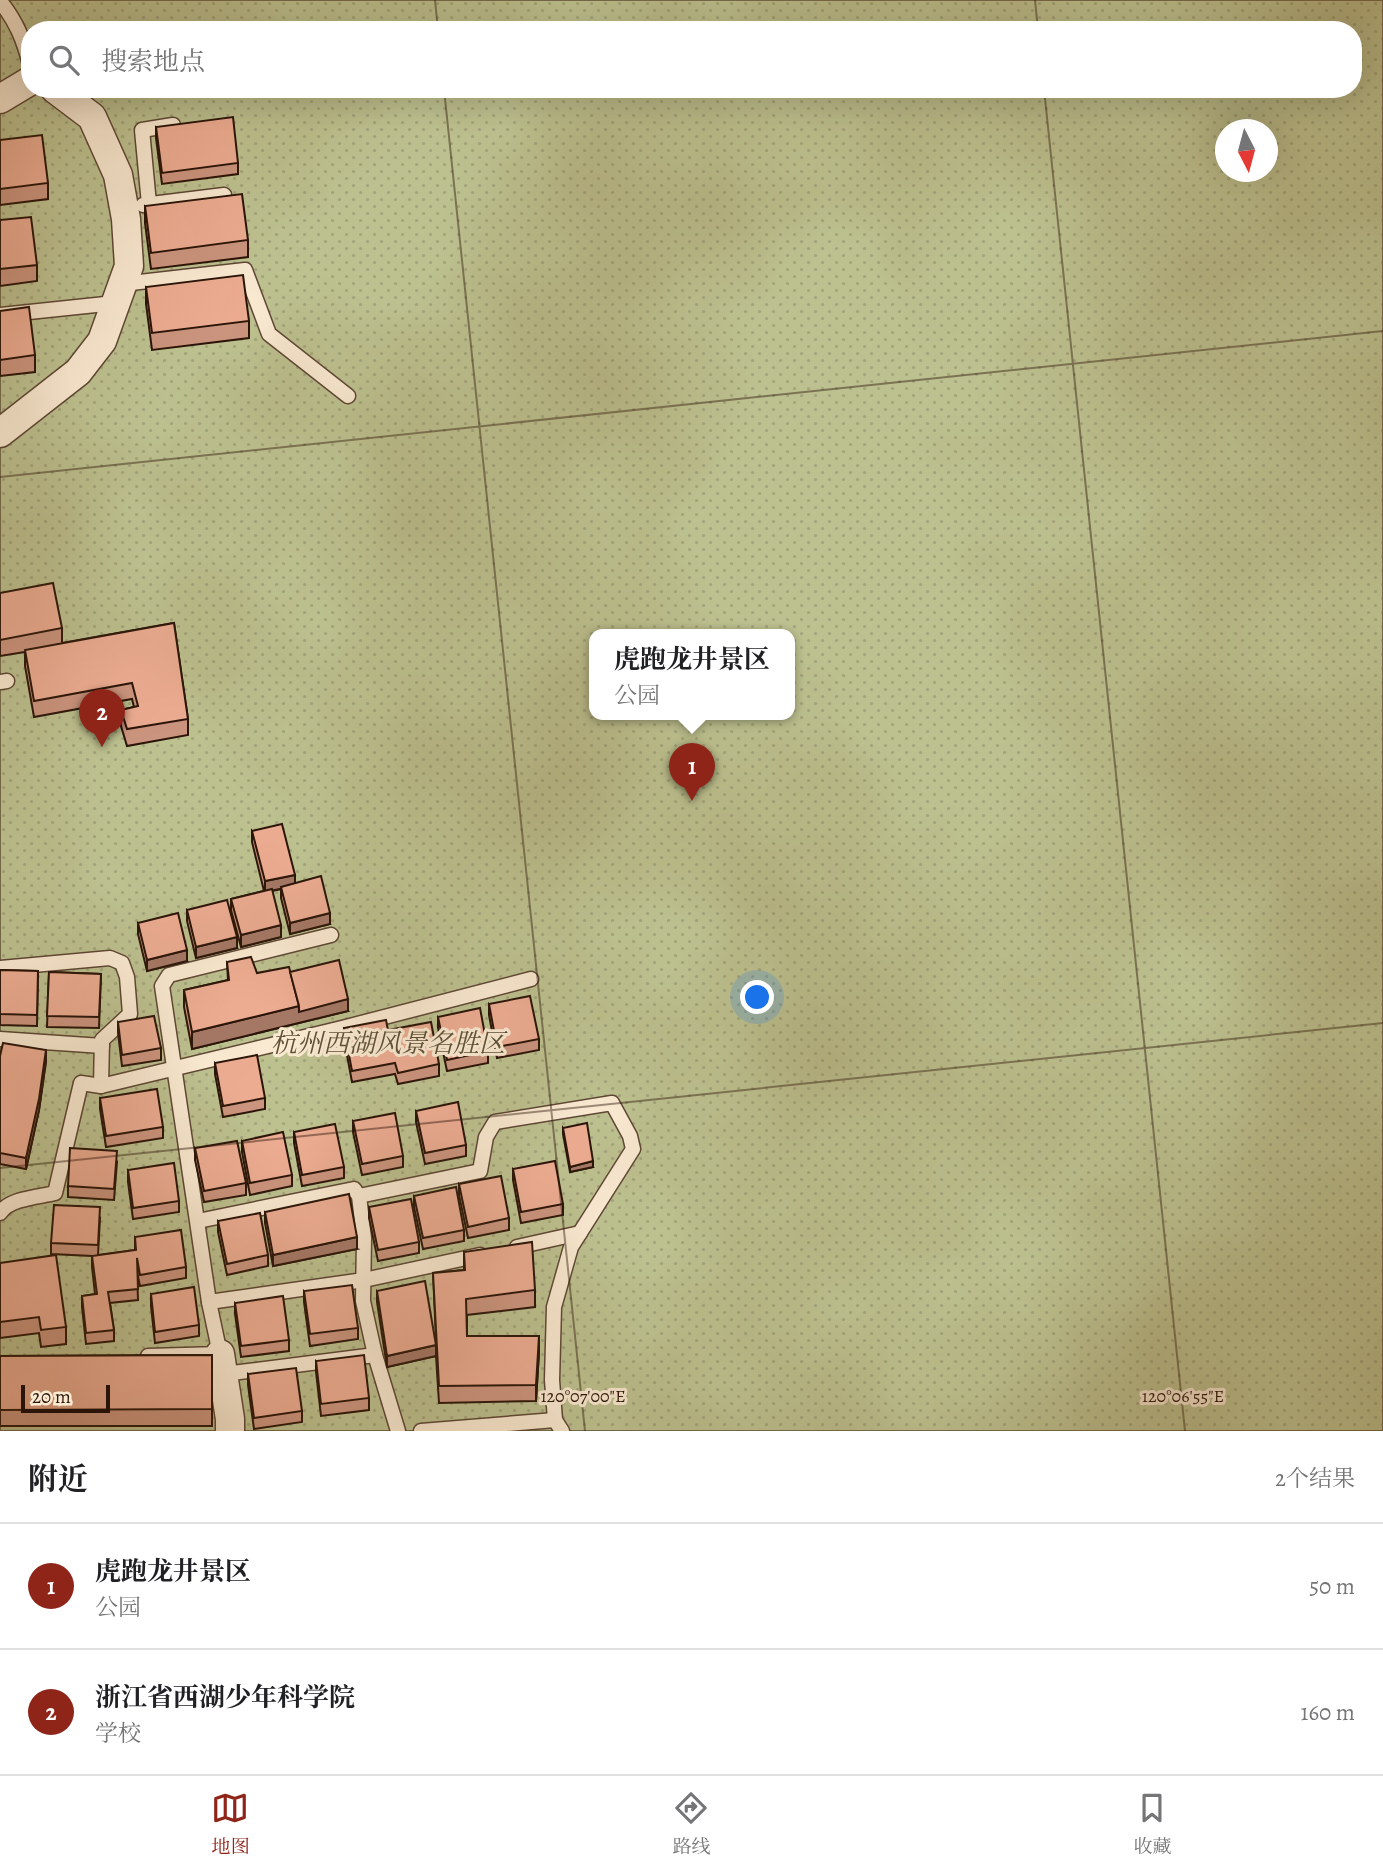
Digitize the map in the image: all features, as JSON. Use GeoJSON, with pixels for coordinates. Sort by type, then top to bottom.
{"type":"FeatureCollection","features":[{"type":"Feature","properties":{"kind":"street"},"geometry":{"type":"LineString","coordinates":[[0,99],[21,86]]}},
{"type":"Feature","properties":{"kind":"street"},"geometry":{"type":"LineString","coordinates":[[0,433],[79,372],[102,341],[129,266],[136,206],[118,175],[92,117],[67,98]]}},
{"type":"Feature","properties":{"kind":"street"},"geometry":{"type":"LineString","coordinates":[[222,1364],[230,1431]]}},
{"type":"Feature","properties":{"kind":"lane"},"geometry":{"type":"LineString","coordinates":[[0,1],[21,34]]}},
{"type":"Feature","properties":{"kind":"lane"},"geometry":{"type":"LineString","coordinates":[[190,123],[142,130],[136,206],[224,195]]}},
{"type":"Feature","properties":{"kind":"lane"},"geometry":{"type":"LineString","coordinates":[[0,315],[245,270],[269,334],[348,396]]}},
{"type":"Feature","properties":{"kind":"lane"},"geometry":{"type":"LineString","coordinates":[[222,1364],[209,1302],[162,986],[169,975],[331,935]]}},
{"type":"Feature","properties":{"kind":"lane"},"geometry":{"type":"LineString","coordinates":[[0,968],[110,958],[122,963],[127,977],[130,1014],[102,1040],[101,1086]]}},
{"type":"Feature","properties":{"kind":"lane"},"geometry":{"type":"LineString","coordinates":[[0,1213],[19,1201],[55,1193],[81,1083],[101,1086],[176,1069],[531,979]]}},
{"type":"Feature","properties":{"kind":"lane"},"geometry":{"type":"LineString","coordinates":[[0,1039],[102,1046]]}},
{"type":"Feature","properties":{"kind":"lane"},"geometry":{"type":"LineString","coordinates":[[359,1196],[480,1171],[486,1138],[495,1122],[612,1103],[630,1136],[633,1149],[571,1247],[554,1307],[547,1338],[559,1426],[421,1431]]}},
{"type":"Feature","properties":{"kind":"lane"},"geometry":{"type":"LineString","coordinates":[[198,1221],[354,1189],[359,1196],[365,1238],[363,1301],[374,1355],[398,1431]]}},
{"type":"Feature","properties":{"kind":"lane"},"geometry":{"type":"LineString","coordinates":[[209,1302],[364,1280],[580,1233]]}},
{"type":"Feature","properties":{"kind":"lane"},"geometry":{"type":"LineString","coordinates":[[138,1356],[222,1364],[374,1355]]}},
{"type":"Feature","properties":{"kind":"green space","name":"杭州西湖风景名胜区"},"geometry":{"type":"Polygon","coordinates":[[[0,0],[1383,0],[1383,1431],[0,1431],[0,0]]]}},
{"type":"Feature","properties":{"kind":"building"},"geometry":{"type":"Polygon","coordinates":[[[233,117],[238,163],[162,173],[156,127],[233,117]]]}},
{"type":"Feature","properties":{"kind":"building"},"geometry":{"type":"Polygon","coordinates":[[[42,135],[48,183],[0,189],[0,140],[42,135]]]}},
{"type":"Feature","properties":{"kind":"building"},"geometry":{"type":"Polygon","coordinates":[[[242,194],[248,240],[151,253],[145,206],[242,194]]]}},
{"type":"Feature","properties":{"kind":"building"},"geometry":{"type":"Polygon","coordinates":[[[31,217],[37,265],[0,269],[0,220],[31,217]]]}},
{"type":"Feature","properties":{"kind":"building"},"geometry":{"type":"Polygon","coordinates":[[[243,275],[249,321],[152,333],[146,287],[243,275]]]}},
{"type":"Feature","properties":{"kind":"building"},"geometry":{"type":"Polygon","coordinates":[[[29,307],[35,355],[0,360],[0,311],[29,307]]]}},
{"type":"Feature","properties":{"kind":"building"},"geometry":{"type":"Polygon","coordinates":[[[53,583],[62,628],[0,640],[0,593],[53,583]]]}},
{"type":"Feature","properties":{"kind":"building"},"geometry":{"type":"Polygon","coordinates":[[[174,623],[188,719],[127,729],[121,710],[138,706],[132,683],[34,701],[25,650],[174,623]]]}},
{"type":"Feature","properties":{"kind":"building"},"geometry":{"type":"Polygon","coordinates":[[[282,824],[295,875],[265,881],[252,831],[282,824]]]}},
{"type":"Feature","properties":{"kind":"building"},"geometry":{"type":"Polygon","coordinates":[[[321,876],[330,913],[290,923],[281,887],[321,876]]]}},
{"type":"Feature","properties":{"kind":"building"},"geometry":{"type":"Polygon","coordinates":[[[272,889],[281,925],[241,935],[231,899],[272,889]]]}},
{"type":"Feature","properties":{"kind":"building"},"geometry":{"type":"Polygon","coordinates":[[[227,900],[237,937],[196,947],[187,910],[227,900]]]}},
{"type":"Feature","properties":{"kind":"building"},"geometry":{"type":"Polygon","coordinates":[[[178,913],[187,950],[147,960],[138,923],[178,913]]]}},
{"type":"Feature","properties":{"kind":"building"},"geometry":{"type":"Polygon","coordinates":[[[251,957],[257,973],[289,967],[299,1006],[192,1032],[184,990],[229,980],[227,962],[251,957]]]}},
{"type":"Feature","properties":{"kind":"building"},"geometry":{"type":"Polygon","coordinates":[[[339,960],[348,999],[299,1012],[290,972],[339,960]]]}},
{"type":"Feature","properties":{"kind":"building"},"geometry":{"type":"Polygon","coordinates":[[[0,970],[38,971],[37,1015],[0,1014],[0,970]]]}},
{"type":"Feature","properties":{"kind":"building"},"geometry":{"type":"Polygon","coordinates":[[[49,972],[101,974],[99,1017],[47,1016],[49,972]]]}},
{"type":"Feature","properties":{"kind":"building"},"geometry":{"type":"Polygon","coordinates":[[[530,996],[539,1039],[497,1047],[489,1004],[530,996]]]}},
{"type":"Feature","properties":{"kind":"building"},"geometry":{"type":"Polygon","coordinates":[[[480,1008],[488,1051],[447,1060],[438,1017],[480,1008]]]}},
{"type":"Feature","properties":{"kind":"building"},"geometry":{"type":"Polygon","coordinates":[[[154,1016],[161,1048],[122,1055],[118,1022],[154,1016]]]}},
{"type":"Feature","properties":{"kind":"building"},"geometry":{"type":"Polygon","coordinates":[[[386,1020],[388,1030],[431,1022],[439,1064],[398,1073],[395,1063],[352,1071],[344,1028],[386,1020]]]}},
{"type":"Feature","properties":{"kind":"building"},"geometry":{"type":"Polygon","coordinates":[[[3,1043],[46,1050],[26,1158],[0,1153],[0,1056],[3,1043]]]}},
{"type":"Feature","properties":{"kind":"building"},"geometry":{"type":"Polygon","coordinates":[[[257,1055],[265,1098],[223,1106],[215,1063],[257,1055]]]}},
{"type":"Feature","properties":{"kind":"building"},"geometry":{"type":"Polygon","coordinates":[[[157,1089],[163,1127],[106,1136],[100,1098],[157,1089]]]}},
{"type":"Feature","properties":{"kind":"building"},"geometry":{"type":"Polygon","coordinates":[[[458,1102],[466,1145],[425,1153],[416,1111],[458,1102]]]}},
{"type":"Feature","properties":{"kind":"building"},"geometry":{"type":"Polygon","coordinates":[[[395,1113],[403,1156],[362,1164],[353,1121],[395,1113]]]}},
{"type":"Feature","properties":{"kind":"building"},"geometry":{"type":"Polygon","coordinates":[[[587,1123],[593,1161],[570,1167],[563,1128],[587,1123]]]}},
{"type":"Feature","properties":{"kind":"building"},"geometry":{"type":"Polygon","coordinates":[[[335,1124],[344,1167],[302,1175],[294,1132],[335,1124]]]}},
{"type":"Feature","properties":{"kind":"building"},"geometry":{"type":"Polygon","coordinates":[[[283,1132],[292,1175],[250,1183],[242,1141],[283,1132]]]}},
{"type":"Feature","properties":{"kind":"building"},"geometry":{"type":"Polygon","coordinates":[[[237,1141],[246,1183],[204,1191],[195,1148],[237,1141]]]}},
{"type":"Feature","properties":{"kind":"building"},"geometry":{"type":"Polygon","coordinates":[[[70,1148],[117,1151],[114,1189],[68,1186],[70,1148]]]}},
{"type":"Feature","properties":{"kind":"building"},"geometry":{"type":"Polygon","coordinates":[[[555,1161],[563,1204],[521,1212],[513,1169],[555,1161]]]}},
{"type":"Feature","properties":{"kind":"building"},"geometry":{"type":"Polygon","coordinates":[[[174,1163],[179,1201],[133,1208],[128,1170],[174,1163]]]}},
{"type":"Feature","properties":{"kind":"building"},"geometry":{"type":"Polygon","coordinates":[[[501,1176],[509,1218],[468,1227],[459,1184],[501,1176]]]}},
{"type":"Feature","properties":{"kind":"building"},"geometry":{"type":"Polygon","coordinates":[[[456,1187],[464,1230],[423,1238],[414,1196],[456,1187]]]}},
{"type":"Feature","properties":{"kind":"building"},"geometry":{"type":"Polygon","coordinates":[[[349,1194],[357,1237],[273,1255],[265,1212],[349,1194]]]}},
{"type":"Feature","properties":{"kind":"building"},"geometry":{"type":"Polygon","coordinates":[[[411,1199],[419,1242],[378,1250],[369,1207],[411,1199]]]}},
{"type":"Feature","properties":{"kind":"building"},"geometry":{"type":"Polygon","coordinates":[[[54,1205],[100,1207],[98,1245],[51,1243],[54,1205]]]}},
{"type":"Feature","properties":{"kind":"building"},"geometry":{"type":"Polygon","coordinates":[[[260,1213],[268,1255],[227,1264],[218,1221],[260,1213]]]}},
{"type":"Feature","properties":{"kind":"building"},"geometry":{"type":"Polygon","coordinates":[[[181,1230],[186,1267],[140,1275],[137,1258],[138,1289],[108,1292],[114,1330],[86,1333],[82,1296],[97,1294],[92,1256],[136,1250],[135,1237],[181,1230]]]}},
{"type":"Feature","properties":{"kind":"building"},"geometry":{"type":"Polygon","coordinates":[[[532,1242],[535,1290],[466,1299],[467,1336],[539,1336],[536,1385],[439,1386],[433,1273],[465,1270],[464,1252],[532,1242]]]}},
{"type":"Feature","properties":{"kind":"building"},"geometry":{"type":"Polygon","coordinates":[[[56,1255],[66,1327],[41,1330],[39,1317],[0,1322],[0,1263],[56,1255]]]}},
{"type":"Feature","properties":{"kind":"building"},"geometry":{"type":"Polygon","coordinates":[[[425,1281],[436,1345],[387,1356],[377,1291],[425,1281]]]}},
{"type":"Feature","properties":{"kind":"building"},"geometry":{"type":"Polygon","coordinates":[[[352,1285],[358,1328],[310,1334],[304,1291],[352,1285]]]}},
{"type":"Feature","properties":{"kind":"building"},"geometry":{"type":"Polygon","coordinates":[[[194,1287],[199,1325],[155,1332],[151,1294],[194,1287]]]}},
{"type":"Feature","properties":{"kind":"building"},"geometry":{"type":"Polygon","coordinates":[[[283,1296],[289,1340],[241,1346],[235,1303],[283,1296]]]}},
{"type":"Feature","properties":{"kind":"building"},"geometry":{"type":"Polygon","coordinates":[[[212,1355],[212,1409],[0,1410],[0,1356],[212,1355]]]}},
{"type":"Feature","properties":{"kind":"building"},"geometry":{"type":"Polygon","coordinates":[[[364,1355],[369,1398],[321,1404],[316,1361],[364,1355]]]}},
{"type":"Feature","properties":{"kind":"building"},"geometry":{"type":"Polygon","coordinates":[[[296,1368],[302,1411],[254,1418],[248,1374],[296,1368]]]}},
{"type":"Feature","properties":{"kind":"place","name":"浙江省西湖少年科学院"},"geometry":{"type":"Point","coordinates":[102,747]}},
{"type":"Feature","properties":{"kind":"place","name":"虎跑龙井景区"},"geometry":{"type":"Point","coordinates":[692,801]}}]}
